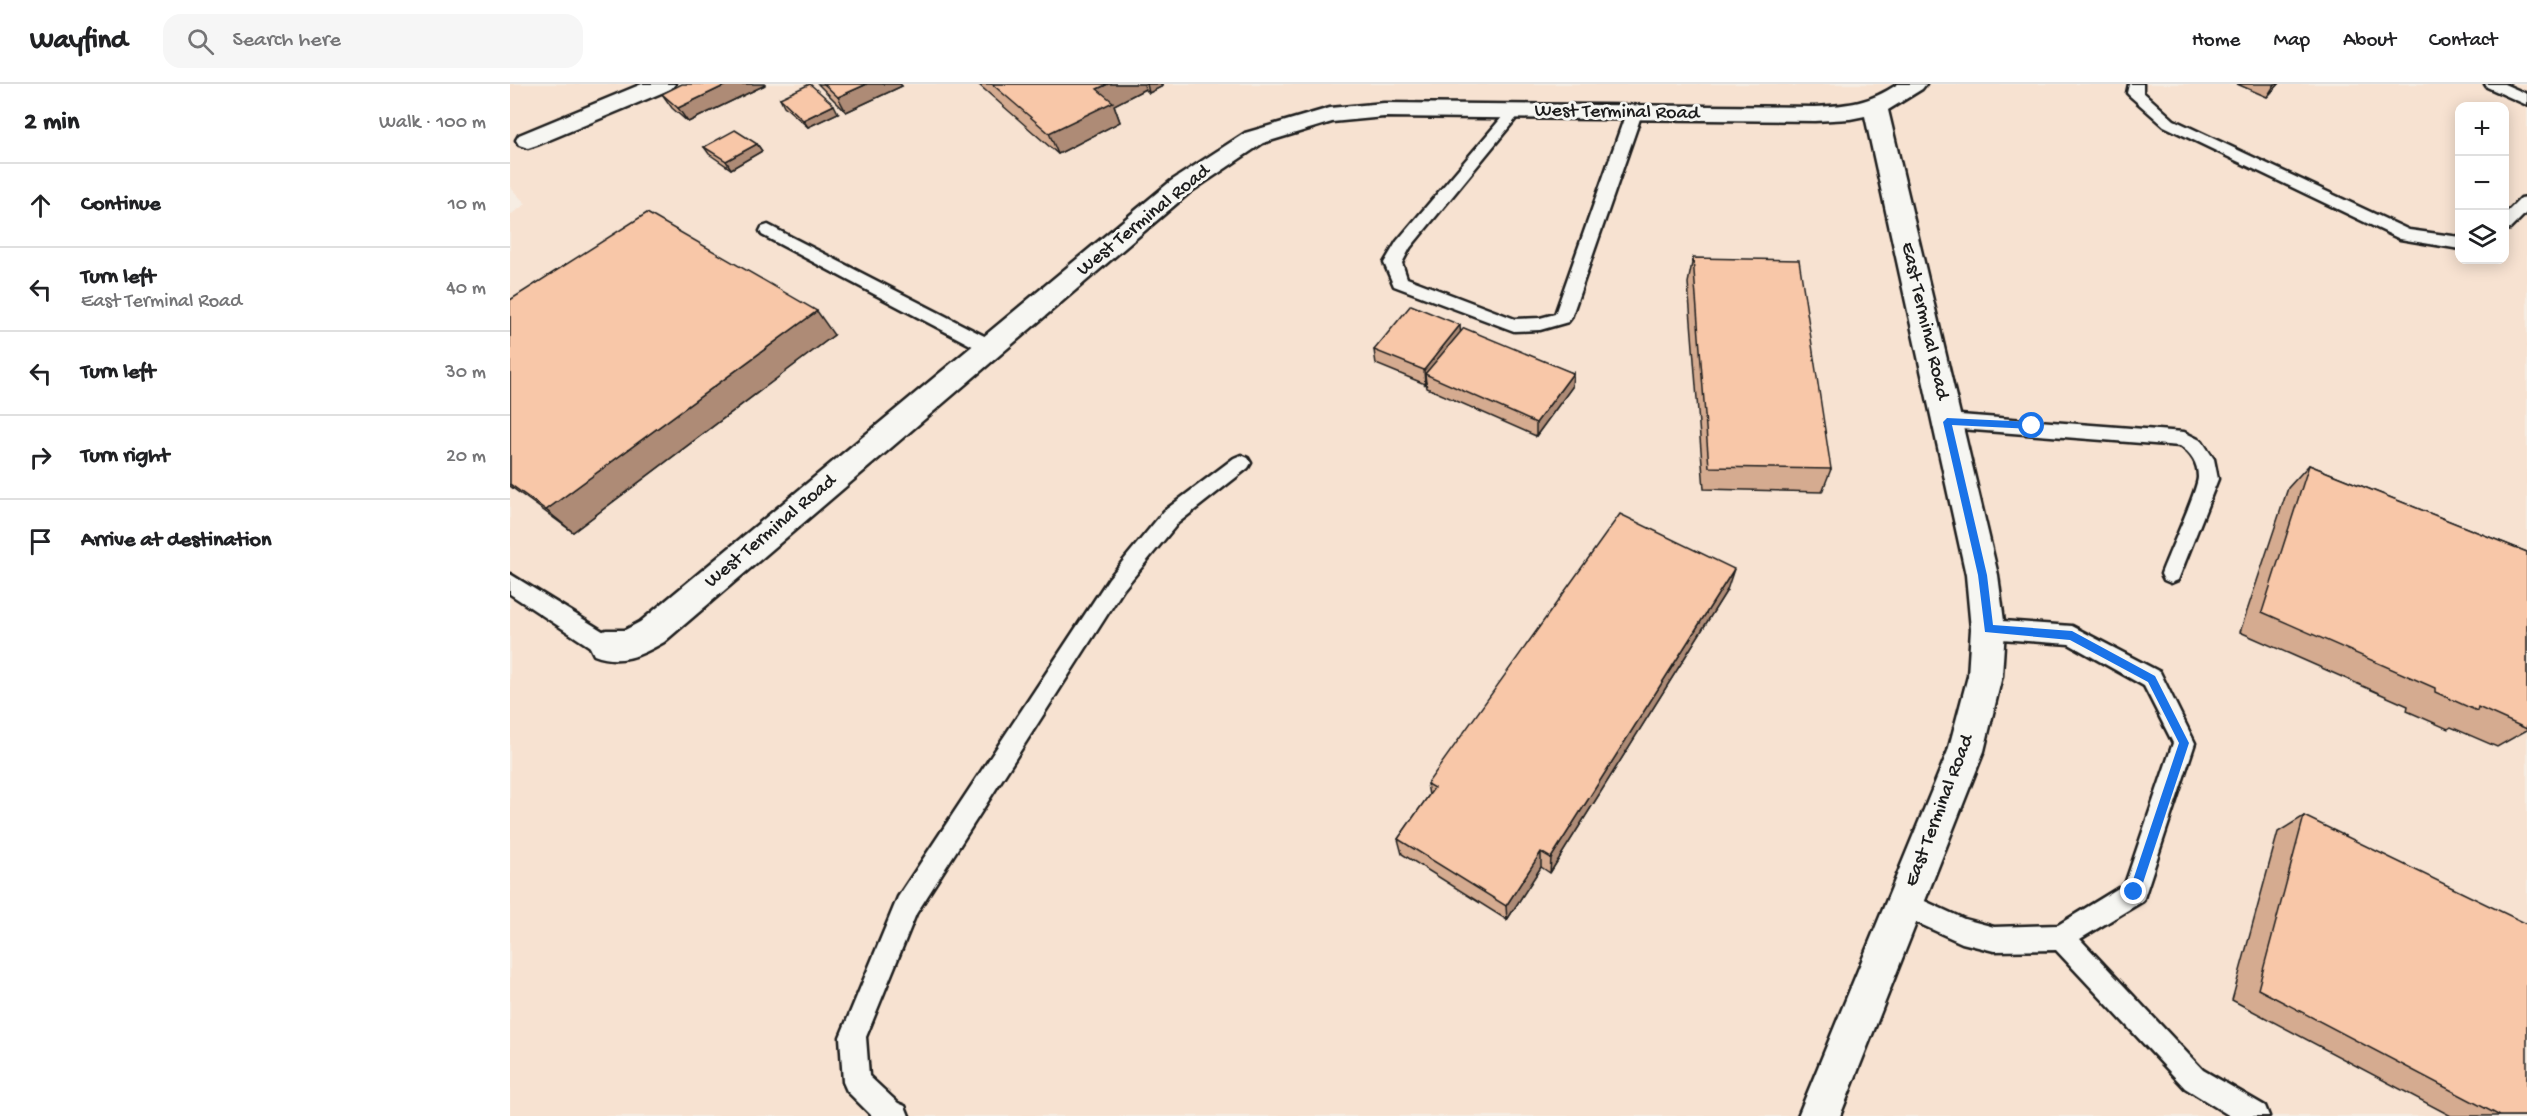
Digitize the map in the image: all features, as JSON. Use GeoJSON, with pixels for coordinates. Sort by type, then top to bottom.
{"type":"FeatureCollection","features":[{"type":"Feature","properties":{"kind":"street"},"geometry":{"type":"LineString","coordinates":[[528,140],[663,84]]}},
{"type":"Feature","properties":{"kind":"street","name":"West Terminal Road"},"geometry":{"type":"LineString","coordinates":[[606,645],[630,645],[652,632],[1180,187],[1254,138],[1330,116],[1384,110],[1815,114],[1850,112],[1883,104],[1914,84]]}},
{"type":"Feature","properties":{"kind":"street","name":"East Terminal Road"},"geometry":{"type":"LineString","coordinates":[[1819,1116],[1966,751],[1985,676],[1988,629],[1982,575],[1875,106]]}},
{"type":"Feature","properties":{"kind":"lane"},"geometry":{"type":"LineString","coordinates":[[2136,84],[2135,93],[2169,123],[2406,235],[2455,242]]}},
{"type":"Feature","properties":{"kind":"lane"},"geometry":{"type":"LineString","coordinates":[[2492,84],[2527,100]]}},
{"type":"Feature","properties":{"kind":"lane"},"geometry":{"type":"LineString","coordinates":[[1515,112],[1402,245],[1393,263],[1400,282],[1514,325],[1540,324],[1562,318],[1634,113]]}},
{"type":"Feature","properties":{"kind":"lane"},"geometry":{"type":"LineString","coordinates":[[2509,221],[2527,202]]}},
{"type":"Feature","properties":{"kind":"lane"},"geometry":{"type":"LineString","coordinates":[[768,231],[990,347]]}},
{"type":"Feature","properties":{"kind":"lane"},"geometry":{"type":"LineString","coordinates":[[1947,422],[2032,426],[2184,439],[2195,446],[2204,459],[2208,479],[2171,574]]}},
{"type":"Feature","properties":{"kind":"lane"},"geometry":{"type":"LineString","coordinates":[[895,1116],[888,1113],[856,1082],[853,1037],[907,906],[1116,584],[1171,517],[1241,463]]}},
{"type":"Feature","properties":{"kind":"lane"},"geometry":{"type":"LineString","coordinates":[[510,583],[606,645]]}},
{"type":"Feature","properties":{"kind":"lane"},"geometry":{"type":"LineString","coordinates":[[1905,904],[1962,931],[1994,939],[2061,937],[2134,892],[2184,743],[2152,679],[2072,635],[1988,629]]}},
{"type":"Feature","properties":{"kind":"lane"},"geometry":{"type":"LineString","coordinates":[[2061,937],[2194,1078],[2255,1116]]}},
{"type":"Feature","properties":{"kind":"shaded area"},"geometry":{"type":"Polygon","coordinates":[[[510,84],[1789,84],[1794,87],[1799,84],[2527,84],[2527,1116],[510,1116],[510,215],[526,204],[510,187],[510,84]]]}},
{"type":"Feature","properties":{"kind":"building"},"geometry":{"type":"Polygon","coordinates":[[[682,84],[728,84],[678,108],[662,94],[682,84]]]}},
{"type":"Feature","properties":{"kind":"building"},"geometry":{"type":"Polygon","coordinates":[[[810,84],[834,105],[803,120],[780,98],[810,84]]]}},
{"type":"Feature","properties":{"kind":"building"},"geometry":{"type":"Polygon","coordinates":[[[824,84],[867,84],[838,97],[824,84]]]}},
{"type":"Feature","properties":{"kind":"building"},"geometry":{"type":"Polygon","coordinates":[[[992,84],[1108,84],[1097,89],[1113,102],[1049,133],[992,84]]]}},
{"type":"Feature","properties":{"kind":"building"},"geometry":{"type":"Polygon","coordinates":[[[735,130],[757,144],[726,161],[704,147],[735,130]]]}},
{"type":"Feature","properties":{"kind":"building"},"geometry":{"type":"Polygon","coordinates":[[[647,213],[817,311],[546,510],[510,484],[510,300],[647,213]]]}},
{"type":"Feature","properties":{"kind":"building"},"geometry":{"type":"Polygon","coordinates":[[[1693,258],[1799,260],[1831,469],[1709,467],[1693,258]]]}},
{"type":"Feature","properties":{"kind":"building"},"geometry":{"type":"Polygon","coordinates":[[[1411,305],[1460,325],[1424,370],[1374,350],[1411,305]]]}},
{"type":"Feature","properties":{"kind":"building"},"geometry":{"type":"Polygon","coordinates":[[[1464,328],[1573,373],[1536,423],[1425,374],[1464,328]]]}},
{"type":"Feature","properties":{"kind":"building"},"geometry":{"type":"Polygon","coordinates":[[[2309,465],[2527,552],[2527,729],[2478,707],[2477,711],[2435,692],[2435,688],[2262,612],[2309,465]]]}},
{"type":"Feature","properties":{"kind":"building"},"geometry":{"type":"Polygon","coordinates":[[[1620,514],[1734,569],[1551,858],[1541,852],[1506,906],[1398,839],[1434,788],[1427,784],[1620,514]]]}},
{"type":"Feature","properties":{"kind":"building"},"geometry":{"type":"Polygon","coordinates":[[[2304,816],[2527,924],[2527,1116],[2500,1116],[2258,989],[2304,816]]]}},
{"type":"Feature","properties":{"kind":"route"},"geometry":{"type":"LineString","coordinates":[[2032,426],[1947,422],[1982,575],[1988,629],[2072,635],[2152,679],[2184,743],[2134,892]]}}]}
